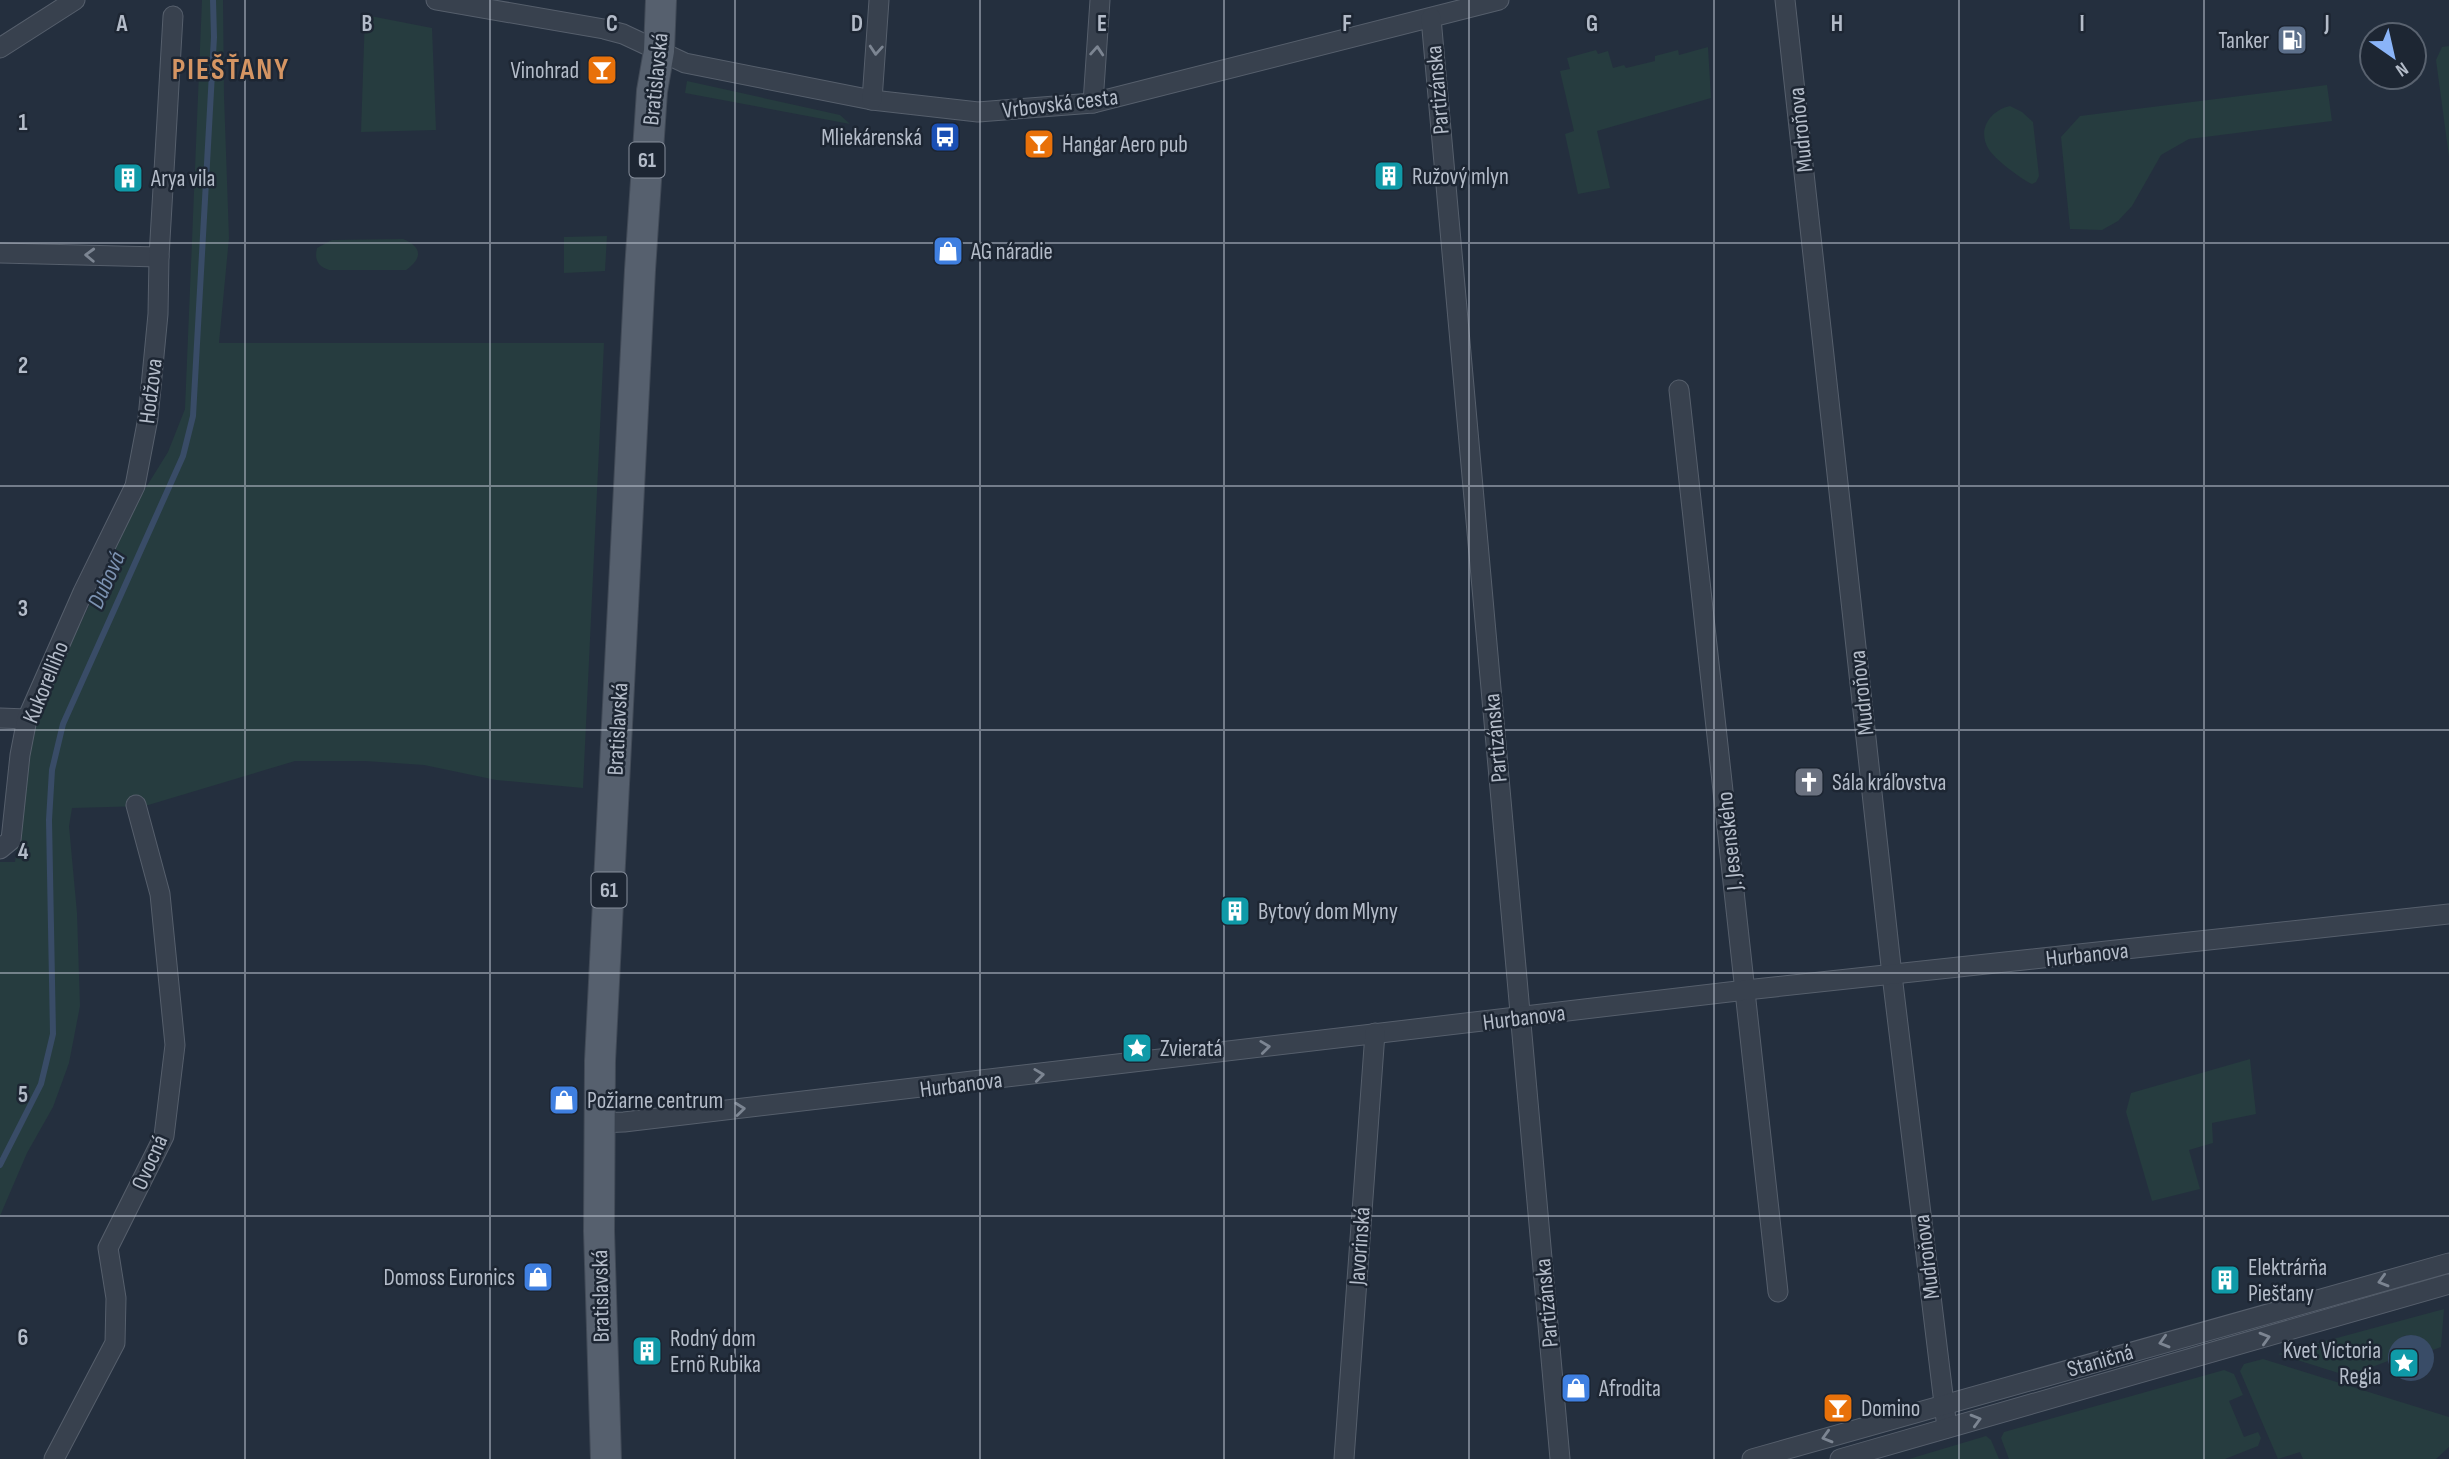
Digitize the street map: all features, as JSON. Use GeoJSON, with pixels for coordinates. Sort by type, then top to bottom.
{"type":"FeatureCollection","features":[{"type":"Feature","properties":{"kind":"main road","name":"Bratislavská"},"geometry":{"type":"LineString","coordinates":[[606,1459],[599,1245],[601,1035],[640,270],[661,0]]}},
{"type":"Feature","properties":{"kind":"street"},"geometry":{"type":"LineString","coordinates":[[0,48],[75,0]]}},
{"type":"Feature","properties":{"kind":"street","name":"Vrbovská cesta"},"geometry":{"type":"LineString","coordinates":[[437,0],[604,29],[623,34],[685,63],[872,100],[978,113],[1093,103],[1499,0]]}},
{"type":"Feature","properties":{"kind":"street"},"geometry":{"type":"LineString","coordinates":[[872,100],[879,0]]}},
{"type":"Feature","properties":{"kind":"street"},"geometry":{"type":"LineString","coordinates":[[1093,103],[1100,0]]}},
{"type":"Feature","properties":{"kind":"street","name":"Mudroňova"},"geometry":{"type":"LineString","coordinates":[[1785,0],[1892,975],[1947,1428]]}},
{"type":"Feature","properties":{"kind":"street","name":"Hodžova"},"geometry":{"type":"LineString","coordinates":[[119,520],[135,486],[148,418],[158,314],[173,16]]}},
{"type":"Feature","properties":{"kind":"street","name":"Partizánska"},"geometry":{"type":"LineString","coordinates":[[1431,18],[1560,1459]]}},
{"type":"Feature","properties":{"kind":"street"},"geometry":{"type":"LineString","coordinates":[[0,253],[159,257]]}},
{"type":"Feature","properties":{"kind":"street","name":"J. Jesenského"},"geometry":{"type":"LineString","coordinates":[[1679,390],[1779,1292]]}},
{"type":"Feature","properties":{"kind":"street","name":"Kukorelliho"},"geometry":{"type":"LineString","coordinates":[[0,849],[11,840],[14,827],[17,782],[27,719],[83,592],[119,520]]}},
{"type":"Feature","properties":{"kind":"street"},"geometry":{"type":"LineString","coordinates":[[0,718],[27,719]]}},
{"type":"Feature","properties":{"kind":"street","name":"Ovocná"},"geometry":{"type":"LineString","coordinates":[[54,1459],[115,1343],[116,1297],[108,1248],[164,1136],[175,1045],[160,894],[136,805]]}},
{"type":"Feature","properties":{"kind":"street","name":"Hurbanova"},"geometry":{"type":"LineString","coordinates":[[599,1123],[1003,1079],[1746,990],[2449,914]]}},
{"type":"Feature","properties":{"kind":"street","name":"Javorinská"},"geometry":{"type":"LineString","coordinates":[[1344,1459],[1375,1033]]}},
{"type":"Feature","properties":{"kind":"street","name":"Staničná"},"geometry":{"type":"LineString","coordinates":[[1752,1459],[2449,1263]]}},
{"type":"Feature","properties":{"kind":"street","name":"Staničná"},"geometry":{"type":"LineString","coordinates":[[1840,1459],[2449,1284]]}},
{"type":"Feature","properties":{"kind":"green space"},"geometry":{"type":"Polygon","coordinates":[[[202,0],[223,0],[229,238],[219,343],[604,343],[583,788],[496,780],[424,765],[365,761],[295,761],[145,806],[72,808],[69,826],[77,913],[80,1006],[69,1063],[53,1107],[27,1153],[0,1216],[0,862],[15,862],[33,725],[140,497],[168,452],[185,409],[202,0]]]}},
{"type":"Feature","properties":{"kind":"green space"},"geometry":{"type":"Polygon","coordinates":[[[365,15],[432,28],[436,130],[361,132],[365,15]]]}},
{"type":"Feature","properties":{"kind":"green space"},"geometry":{"type":"Polygon","coordinates":[[[2449,46],[2449,157],[2436,60],[2442,47],[2449,46]]]}},
{"type":"Feature","properties":{"kind":"green space"},"geometry":{"type":"Polygon","coordinates":[[[1708,47],[1711,98],[1597,131],[1610,188],[1578,194],[1565,134],[1574,131],[1560,71],[1570,69],[1567,58],[1596,50],[1598,54],[1608,51],[1613,68],[1624,65],[1626,68],[1655,61],[1655,56],[1678,50],[1679,55],[1708,47]]]}},
{"type":"Feature","properties":{"kind":"green space"},"geometry":{"type":"Polygon","coordinates":[[[687,81],[840,115],[850,124],[685,93],[687,81]]]}},
{"type":"Feature","properties":{"kind":"green space"},"geometry":{"type":"Polygon","coordinates":[[[2327,85],[2332,121],[2189,139],[2161,155],[2132,206],[2118,221],[2102,230],[2070,229],[2061,137],[2080,116],[2327,85]]]}},
{"type":"Feature","properties":{"kind":"green space"},"geometry":{"type":"Polygon","coordinates":[[[2010,106],[2033,122],[2039,176],[2032,184],[2001,162],[1985,141],[1988,121],[1997,112],[2010,106]]]}},
{"type":"Feature","properties":{"kind":"green space"},"geometry":{"type":"Polygon","coordinates":[[[607,236],[605,271],[564,273],[564,237],[607,236]]]}},
{"type":"Feature","properties":{"kind":"green space"},"geometry":{"type":"Polygon","coordinates":[[[403,239],[414,246],[418,253],[412,266],[406,270],[329,270],[322,267],[316,256],[317,248],[332,240],[403,239]]]}},
{"type":"Feature","properties":{"kind":"green space"},"geometry":{"type":"Polygon","coordinates":[[[2250,1059],[2256,1114],[2212,1123],[2213,1143],[2189,1150],[2200,1189],[2152,1201],[2126,1112],[2131,1093],[2250,1059]]]}},
{"type":"Feature","properties":{"kind":"green space"},"geometry":{"type":"Polygon","coordinates":[[[2444,1309],[2441,1347],[2433,1350],[2420,1338],[2403,1336],[2389,1353],[2388,1361],[2348,1376],[2278,1354],[2444,1309]]]}},
{"type":"Feature","properties":{"kind":"green space"},"geometry":{"type":"Polygon","coordinates":[[[2263,1359],[2449,1417],[2449,1447],[2436,1459],[2303,1459],[2300,1452],[2278,1459],[2240,1371],[2244,1364],[2263,1359]]]}},
{"type":"Feature","properties":{"kind":"green space"},"geometry":{"type":"Polygon","coordinates":[[[2224,1370],[2234,1374],[2243,1395],[2229,1401],[2244,1437],[2258,1432],[2261,1438],[2258,1446],[2225,1459],[2009,1459],[2001,1438],[2004,1432],[2224,1370]]]}},
{"type":"Feature","properties":{"kind":"green space"},"geometry":{"type":"Polygon","coordinates":[[[1986,1436],[1991,1440],[1999,1459],[1909,1459],[1986,1436]]]}},
{"type":"Feature","properties":{"kind":"water"},"geometry":{"type":"Polygon","coordinates":[[[2411,1335],[2427,1342],[2434,1358],[2427,1374],[2411,1381],[2395,1374],[2388,1358],[2395,1342],[2411,1335]]]}},
{"type":"Feature","properties":{"kind":"waterway","name":"Dubová"},"geometry":{"type":"LineString","coordinates":[[0,1165],[41,1084],[53,1034],[49,820],[52,770],[63,724],[183,456],[193,416],[214,37],[213,0]]}},
{"type":"Feature","properties":{"kind":"place","name":"Tanker"},"geometry":{"type":"Point","coordinates":[2292,40]}},
{"type":"Feature","properties":{"kind":"place","name":"Vinohrad"},"geometry":{"type":"Point","coordinates":[602,70]}},
{"type":"Feature","properties":{"kind":"place","name":"Mliekárenská"},"geometry":{"type":"Point","coordinates":[945,137]}},
{"type":"Feature","properties":{"kind":"place","name":"Hangar Aero pub"},"geometry":{"type":"Point","coordinates":[1039,144]}},
{"type":"Feature","properties":{"kind":"place","name":"Ružový mlyn"},"geometry":{"type":"Point","coordinates":[1389,176]}},
{"type":"Feature","properties":{"kind":"place","name":"Arya vila"},"geometry":{"type":"Point","coordinates":[128,178]}},
{"type":"Feature","properties":{"kind":"place","name":"AG náradie"},"geometry":{"type":"Point","coordinates":[948,251]}},
{"type":"Feature","properties":{"kind":"place","name":"Sála kráľovstva"},"geometry":{"type":"Point","coordinates":[1809,782]}},
{"type":"Feature","properties":{"kind":"place","name":"Bytový dom Mlyny"},"geometry":{"type":"Point","coordinates":[1235,911]}},
{"type":"Feature","properties":{"kind":"place","name":"Zvieratá"},"geometry":{"type":"Point","coordinates":[1137,1048]}},
{"type":"Feature","properties":{"kind":"place","name":"Požiarne centrum"},"geometry":{"type":"Point","coordinates":[564,1100]}},
{"type":"Feature","properties":{"kind":"place","name":"Domoss Euronics"},"geometry":{"type":"Point","coordinates":[538,1277]}},
{"type":"Feature","properties":{"kind":"place","name":"Elektrárňa Piešťany"},"geometry":{"type":"Point","coordinates":[2225,1280]}},
{"type":"Feature","properties":{"kind":"place","name":"Rodný dom Ernö Rubika"},"geometry":{"type":"Point","coordinates":[647,1351]}},
{"type":"Feature","properties":{"kind":"place","name":"Kvet Victoria Regia"},"geometry":{"type":"Point","coordinates":[2404,1363]}},
{"type":"Feature","properties":{"kind":"place","name":"Afrodita"},"geometry":{"type":"Point","coordinates":[1576,1388]}},
{"type":"Feature","properties":{"kind":"place","name":"Domino"},"geometry":{"type":"Point","coordinates":[1838,1408]}},
{"type":"Feature","properties":{"kind":"district","name":"PIEŠŤANY"},"geometry":{"type":"Point","coordinates":[231,69]}}]}
